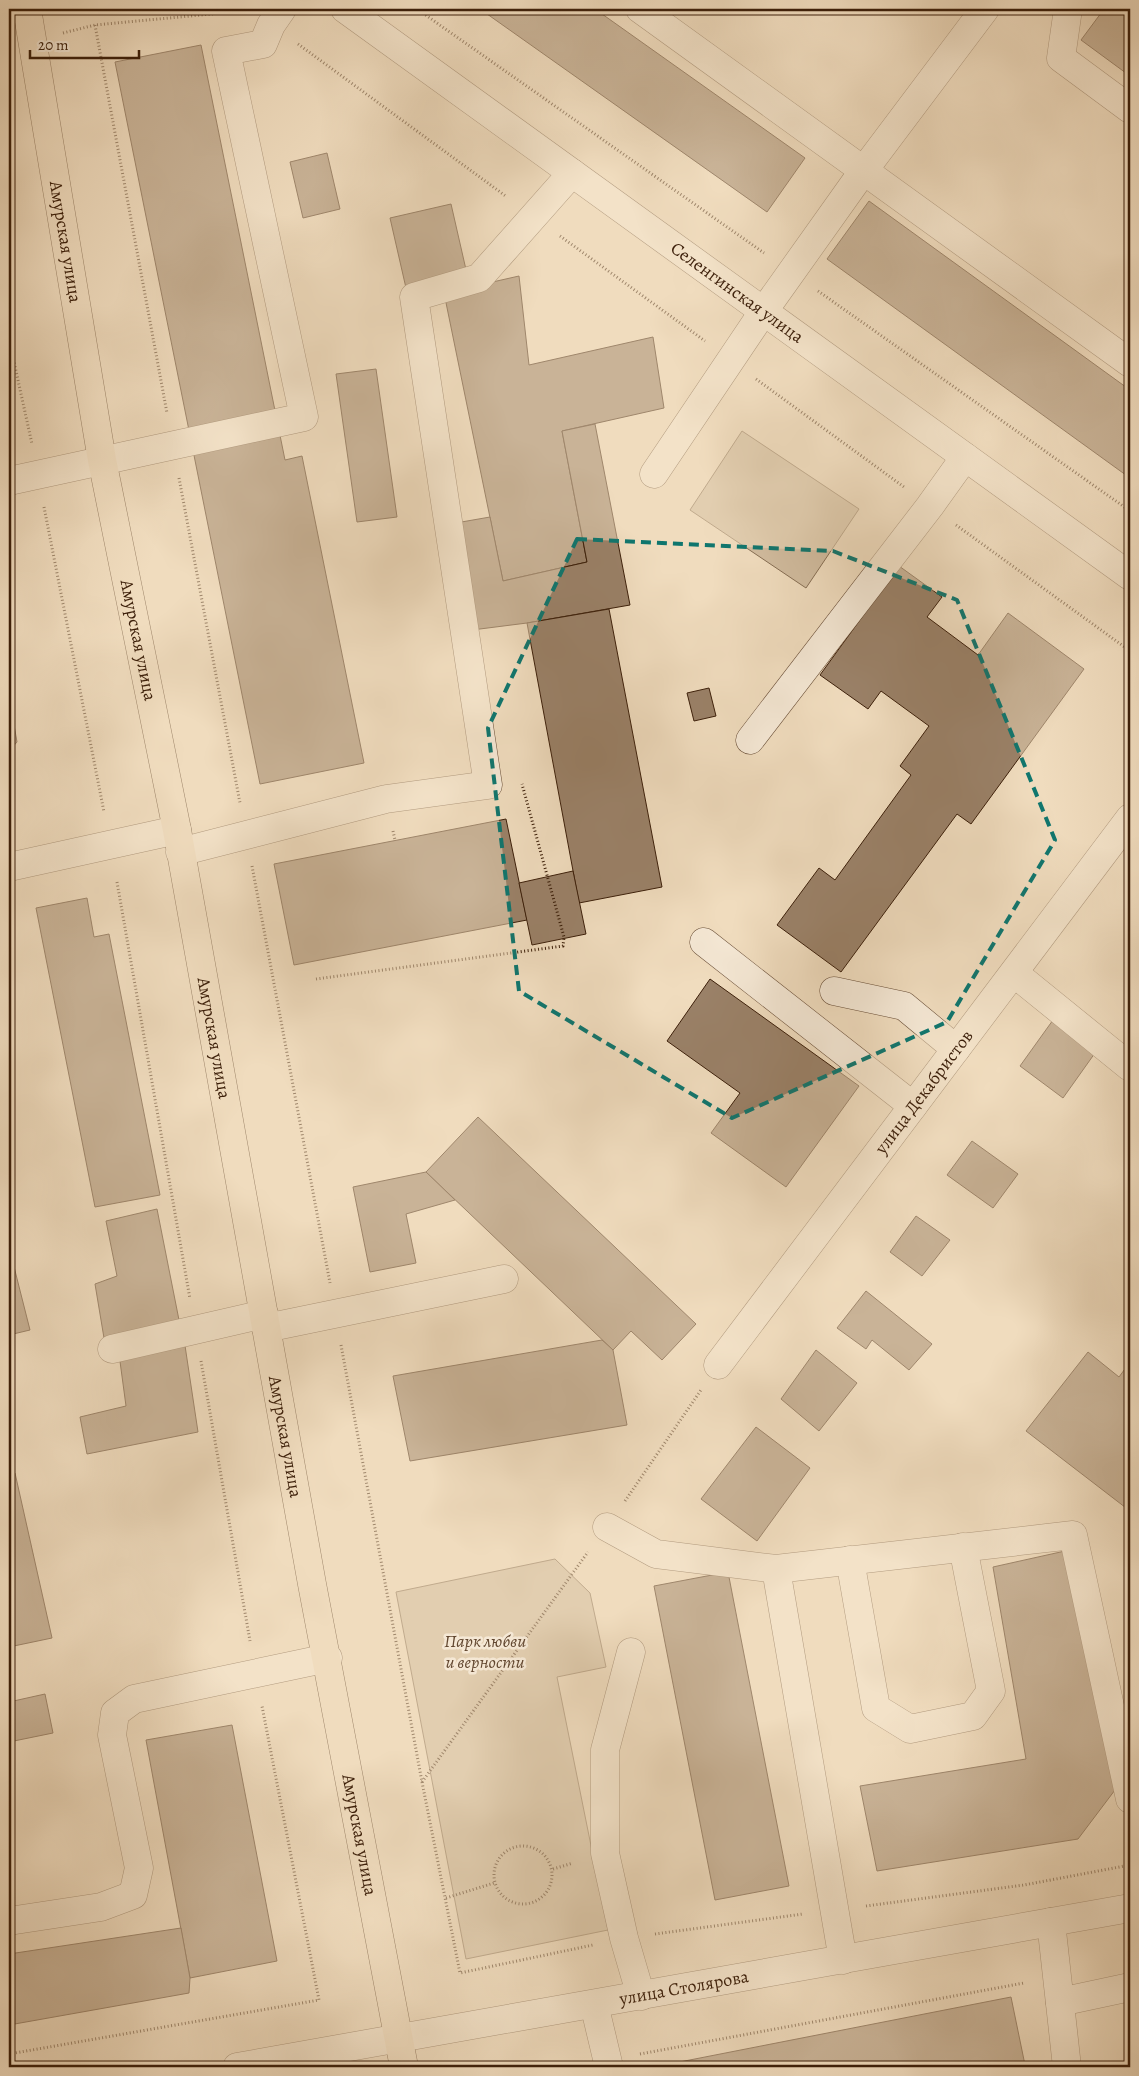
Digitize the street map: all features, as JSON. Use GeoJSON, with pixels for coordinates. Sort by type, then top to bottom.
{"type":"FeatureCollection","features":[{"type":"Feature","properties":{"kind":"main road","name":"Амурская улица"},"geometry":{"type":"LineString","coordinates":[[26,9],[102,460],[179,841],[312,1584],[328,1658],[404,2067]]}},
{"type":"Feature","properties":{"kind":"street","name":"Селенгинская улица"},"geometry":{"type":"LineString","coordinates":[[345,9],[1130,576]]}},
{"type":"Feature","properties":{"kind":"street"},"geometry":{"type":"LineString","coordinates":[[640,9],[1130,363]]}},
{"type":"Feature","properties":{"kind":"street"},"geometry":{"type":"LineString","coordinates":[[654,474],[763,312],[864,170],[985,9]]}},
{"type":"Feature","properties":{"kind":"street"},"geometry":{"type":"LineString","coordinates":[[1068,9],[1061,58],[1130,109]]}},
{"type":"Feature","properties":{"kind":"street"},"geometry":{"type":"LineString","coordinates":[[9,481],[304,417],[226,51],[262,44],[276,17]]}},
{"type":"Feature","properties":{"kind":"street"},"geometry":{"type":"LineString","coordinates":[[9,867],[179,841],[246,835],[386,799],[488,785],[414,298],[479,278],[572,173]]}},
{"type":"Feature","properties":{"kind":"street"},"geometry":{"type":"LineString","coordinates":[[750,740],[930,506],[965,457]]}},
{"type":"Feature","properties":{"kind":"street","name":"улица Декабристов"},"geometry":{"type":"LineString","coordinates":[[718,1365],[1130,818]]}},
{"type":"Feature","properties":{"kind":"street"},"geometry":{"type":"LineString","coordinates":[[704,942],[913,1106]]}},
{"type":"Feature","properties":{"kind":"street"},"geometry":{"type":"LineString","coordinates":[[1014,973],[1130,1067]]}},
{"type":"Feature","properties":{"kind":"street"},"geometry":{"type":"LineString","coordinates":[[834,992],[904,1006],[956,1049]]}},
{"type":"Feature","properties":{"kind":"street"},"geometry":{"type":"LineString","coordinates":[[112,1349],[195,1330],[335,1314],[504,1279]]}},
{"type":"Feature","properties":{"kind":"street"},"geometry":{"type":"LineString","coordinates":[[607,1527],[656,1554],[776,1568],[1073,1535],[1130,1799]]}},
{"type":"Feature","properties":{"kind":"street"},"geometry":{"type":"LineString","coordinates":[[850,1560],[876,1708],[910,1729],[973,1716],[991,1691],[963,1547]]}},
{"type":"Feature","properties":{"kind":"street"},"geometry":{"type":"LineString","coordinates":[[776,1568],[843,1960]]}},
{"type":"Feature","properties":{"kind":"street"},"geometry":{"type":"LineString","coordinates":[[631,1652],[605,1750],[605,1854],[624,1938],[641,1996]]}},
{"type":"Feature","properties":{"kind":"street"},"geometry":{"type":"LineString","coordinates":[[9,1921],[101,1907],[132,1895],[139,1868],[112,1736],[115,1713],[134,1699],[328,1658]]}},
{"type":"Feature","properties":{"kind":"street","name":"улица Столярова"},"geometry":{"type":"LineString","coordinates":[[237,2067],[1130,1908]]}},
{"type":"Feature","properties":{"kind":"street"},"geometry":{"type":"LineString","coordinates":[[1051,1922],[1067,2067]]}},
{"type":"Feature","properties":{"kind":"street"},"geometry":{"type":"LineString","coordinates":[[1058,1990],[1130,1987]]}},
{"type":"Feature","properties":{"kind":"street"},"geometry":{"type":"LineString","coordinates":[[594,2004],[608,2063]]}},
{"type":"Feature","properties":{"kind":"path"},"geometry":{"type":"LineString","coordinates":[[1130,651],[534,217],[276,17],[251,10],[95,25],[422,1782],[460,1973],[624,1938],[1024,1885],[1130,1865]]}},
{"type":"Feature","properties":{"kind":"path"},"geometry":{"type":"LineString","coordinates":[[9,339],[105,815]]}},
{"type":"Feature","properties":{"kind":"path"},"geometry":{"type":"LineString","coordinates":[[316,979],[563,946],[564,937],[521,780],[488,785]]}},
{"type":"Feature","properties":{"kind":"path"},"geometry":{"type":"LineString","coordinates":[[9,2054],[319,2000],[255,1672],[117,882]]}},
{"type":"Feature","properties":{"kind":"path"},"geometry":{"type":"LineString","coordinates":[[422,1782],[607,1527],[718,1365]]}},
{"type":"Feature","properties":{"kind":"path"},"geometry":{"type":"LineString","coordinates":[[516,1846],[532,1846],[546,1855],[552,1870],[552,1885],[544,1898],[530,1905],[515,1904],[502,1896],[494,1883],[494,1867],[502,1854],[516,1846]]}},
{"type":"Feature","properties":{"kind":"path"},"geometry":{"type":"LineString","coordinates":[[446,1898],[494,1883]]}},
{"type":"Feature","properties":{"kind":"path"},"geometry":{"type":"LineString","coordinates":[[565,2067],[608,2063],[1058,1990]]}},
{"type":"Feature","properties":{"kind":"highlighted area"},"geometry":{"type":"Polygon","coordinates":[[[577,539],[833,551],[957,600],[1055,840],[947,1022],[732,1118],[519,991],[488,728],[577,539]]]}},
{"type":"Feature","properties":{"kind":"green space"},"geometry":{"type":"Polygon","coordinates":[[[742,431],[859,509],[806,588],[690,510],[742,431]]]}},
{"type":"Feature","properties":{"kind":"green space","name":"Парк любви и верности"},"geometry":{"type":"Polygon","coordinates":[[[555,1559],[590,1593],[606,1667],[557,1677],[608,1930],[466,1959],[396,1592],[555,1559]]]}},
{"type":"Feature","properties":{"kind":"building"},"geometry":{"type":"Polygon","coordinates":[[[480,9],[595,9],[805,158],[767,212],[480,9]]]}},
{"type":"Feature","properties":{"kind":"building"},"geometry":{"type":"Polygon","coordinates":[[[1104,9],[1130,9],[1130,76],[1081,40],[1104,9]]]}},
{"type":"Feature","properties":{"kind":"building"},"geometry":{"type":"Polygon","coordinates":[[[201,45],[285,460],[302,456],[364,763],[260,784],[115,62],[201,45]]]}},
{"type":"Feature","properties":{"kind":"building"},"geometry":{"type":"Polygon","coordinates":[[[327,153],[340,209],[303,218],[290,162],[327,153]]]}},
{"type":"Feature","properties":{"kind":"building"},"geometry":{"type":"Polygon","coordinates":[[[869,201],[1130,390],[1130,478],[827,259],[869,201]]]}},
{"type":"Feature","properties":{"kind":"building"},"geometry":{"type":"Polygon","coordinates":[[[451,204],[467,274],[406,288],[390,218],[451,204]]]}},
{"type":"Feature","properties":{"kind":"building"},"geometry":{"type":"Polygon","coordinates":[[[519,276],[529,365],[653,337],[664,408],[562,431],[587,562],[503,581],[444,293],[519,276]]]}},
{"type":"Feature","properties":{"kind":"building"},"geometry":{"type":"Polygon","coordinates":[[[376,369],[397,517],[357,522],[336,374],[376,369]]]}},
{"type":"Feature","properties":{"kind":"building"},"geometry":{"type":"Polygon","coordinates":[[[595,424],[630,605],[527,623],[472,630],[450,524],[490,517],[503,581],[587,562],[562,431],[595,424]]]}},
{"type":"Feature","properties":{"kind":"building"},"geometry":{"type":"Polygon","coordinates":[[[899,566],[942,597],[927,617],[978,655],[1008,613],[1084,669],[971,824],[957,814],[841,972],[777,925],[819,868],[835,880],[911,775],[900,766],[929,726],[881,691],[868,709],[820,675],[899,566]]]}},
{"type":"Feature","properties":{"kind":"building"},"geometry":{"type":"Polygon","coordinates":[[[609,609],[662,887],[579,903],[527,623],[609,609]]]}},
{"type":"Feature","properties":{"kind":"building"},"geometry":{"type":"Polygon","coordinates":[[[709,688],[716,716],[694,721],[687,693],[709,688]]]}},
{"type":"Feature","properties":{"kind":"building"},"geometry":{"type":"Polygon","coordinates":[[[9,697],[17,742],[9,751],[9,697]]]}},
{"type":"Feature","properties":{"kind":"building"},"geometry":{"type":"Polygon","coordinates":[[[506,819],[527,920],[294,965],[274,864],[506,819]]]}},
{"type":"Feature","properties":{"kind":"building"},"geometry":{"type":"Polygon","coordinates":[[[573,871],[586,934],[532,945],[519,883],[573,871]]]}},
{"type":"Feature","properties":{"kind":"building"},"geometry":{"type":"Polygon","coordinates":[[[87,898],[94,937],[109,934],[160,1195],[95,1207],[36,908],[87,898]]]}},
{"type":"Feature","properties":{"kind":"building"},"geometry":{"type":"Polygon","coordinates":[[[710,979],[859,1086],[786,1187],[711,1133],[740,1093],[667,1041],[710,979]]]}},
{"type":"Feature","properties":{"kind":"building"},"geometry":{"type":"Polygon","coordinates":[[[1053,1020],[1095,1053],[1063,1098],[1020,1066],[1053,1020]]]}},
{"type":"Feature","properties":{"kind":"building"},"geometry":{"type":"Polygon","coordinates":[[[478,1117],[696,1324],[662,1360],[631,1331],[613,1350],[426,1172],[478,1117]]]}},
{"type":"Feature","properties":{"kind":"building"},"geometry":{"type":"Polygon","coordinates":[[[972,1141],[1018,1174],[993,1208],[947,1175],[972,1141]]]}},
{"type":"Feature","properties":{"kind":"building"},"geometry":{"type":"Polygon","coordinates":[[[426,1172],[455,1200],[406,1214],[416,1263],[370,1272],[353,1187],[426,1172]]]}},
{"type":"Feature","properties":{"kind":"building"},"geometry":{"type":"Polygon","coordinates":[[[157,1209],[179,1320],[104,1338],[95,1284],[117,1276],[106,1221],[157,1209]]]}},
{"type":"Feature","properties":{"kind":"building"},"geometry":{"type":"Polygon","coordinates":[[[916,1216],[950,1240],[922,1276],[890,1252],[916,1216]]]}},
{"type":"Feature","properties":{"kind":"building"},"geometry":{"type":"Polygon","coordinates":[[[9,1247],[30,1330],[9,1335],[9,1247]]]}},
{"type":"Feature","properties":{"kind":"building"},"geometry":{"type":"Polygon","coordinates":[[[866,1291],[932,1344],[909,1370],[872,1340],[866,1349],[837,1328],[866,1291]]]}},
{"type":"Feature","properties":{"kind":"building"},"geometry":{"type":"Polygon","coordinates":[[[184,1339],[198,1432],[87,1454],[80,1417],[126,1406],[119,1354],[184,1339]]]}},
{"type":"Feature","properties":{"kind":"building"},"geometry":{"type":"Polygon","coordinates":[[[602,1340],[613,1350],[627,1425],[410,1461],[393,1376],[602,1340]]]}},
{"type":"Feature","properties":{"kind":"building"},"geometry":{"type":"Polygon","coordinates":[[[816,1350],[857,1383],[819,1431],[781,1399],[816,1350]]]}},
{"type":"Feature","properties":{"kind":"building"},"geometry":{"type":"Polygon","coordinates":[[[1088,1352],[1119,1377],[1130,1362],[1130,1511],[1026,1431],[1088,1352]]]}},
{"type":"Feature","properties":{"kind":"building"},"geometry":{"type":"Polygon","coordinates":[[[756,1427],[810,1468],[757,1541],[701,1499],[756,1427]]]}},
{"type":"Feature","properties":{"kind":"building"},"geometry":{"type":"Polygon","coordinates":[[[15,1473],[52,1638],[9,1647],[9,1474],[15,1473]]]}},
{"type":"Feature","properties":{"kind":"building"},"geometry":{"type":"Polygon","coordinates":[[[1065,1551],[1118,1786],[1078,1839],[877,1871],[860,1786],[1026,1759],[993,1567],[1065,1551]]]}},
{"type":"Feature","properties":{"kind":"building"},"geometry":{"type":"Polygon","coordinates":[[[728,1572],[789,1886],[715,1900],[654,1586],[728,1572]]]}},
{"type":"Feature","properties":{"kind":"building"},"geometry":{"type":"Polygon","coordinates":[[[45,1694],[53,1733],[9,1742],[9,1702],[45,1694]]]}},
{"type":"Feature","properties":{"kind":"building"},"geometry":{"type":"Polygon","coordinates":[[[232,1725],[277,1961],[190,1978],[146,1740],[232,1725]]]}},
{"type":"Feature","properties":{"kind":"building"},"geometry":{"type":"Polygon","coordinates":[[[181,1928],[190,1978],[189,1993],[9,2025],[9,1954],[181,1928]]]}},
{"type":"Feature","properties":{"kind":"building"},"geometry":{"type":"Polygon","coordinates":[[[1011,1997],[1025,2065],[1011,2067],[654,2067],[1011,1997]]]}}]}
